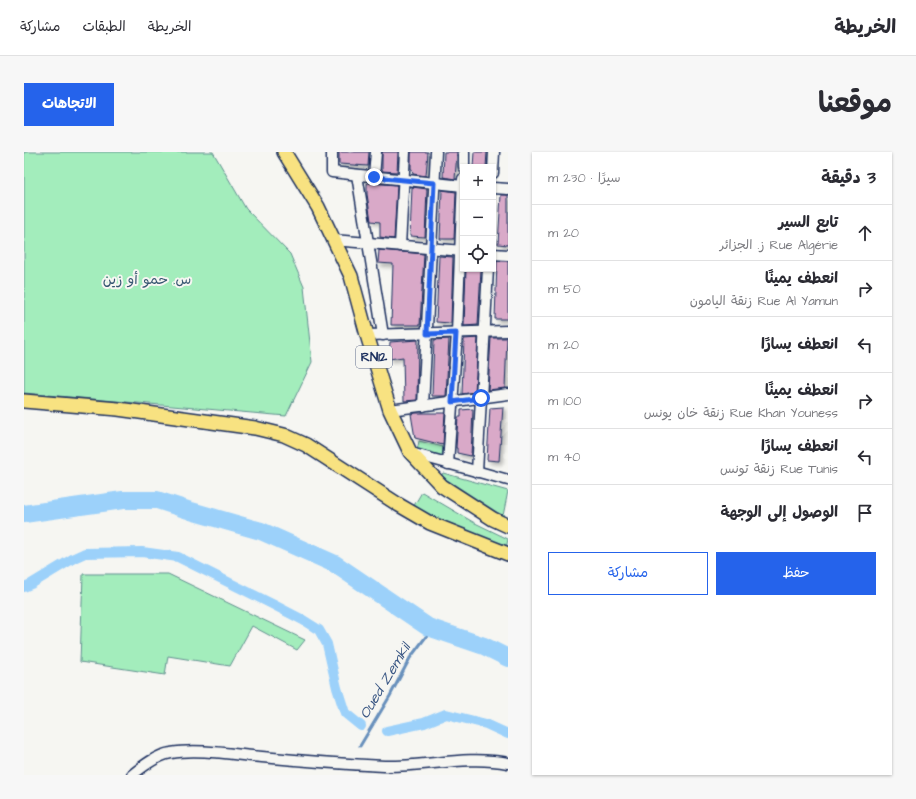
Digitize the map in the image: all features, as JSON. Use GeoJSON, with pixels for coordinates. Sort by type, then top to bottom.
{"type":"FeatureCollection","features":[{"type":"Feature","properties":{"kind":"main road","name":"RN12"},"geometry":{"type":"LineString","coordinates":[[284,152],[318,207],[351,276],[390,410],[410,452],[442,486],[493,519],[508,526]]}},
{"type":"Feature","properties":{"kind":"main road"},"geometry":{"type":"LineString","coordinates":[[24,401],[118,409],[255,428],[284,435],[306,445],[399,505],[430,523],[508,554]]}},
{"type":"Feature","properties":{"kind":"street"},"geometry":{"type":"LineString","coordinates":[[332,152],[332,172],[460,186]]}},
{"type":"Feature","properties":{"kind":"street"},"geometry":{"type":"LineString","coordinates":[[374,177],[376,152]]}},
{"type":"Feature","properties":{"kind":"street"},"geometry":{"type":"LineString","coordinates":[[400,246],[405,152]]}},
{"type":"Feature","properties":{"kind":"street"},"geometry":{"type":"LineString","coordinates":[[423,406],[436,152]]}},
{"type":"Feature","properties":{"kind":"street"},"geometry":{"type":"LineString","coordinates":[[464,152],[464,164]]}},
{"type":"Feature","properties":{"kind":"street"},"geometry":{"type":"LineString","coordinates":[[493,164],[494,152]]}},
{"type":"Feature","properties":{"kind":"street"},"geometry":{"type":"LineString","coordinates":[[357,175],[384,335]]}},
{"type":"Feature","properties":{"kind":"street"},"geometry":{"type":"LineString","coordinates":[[496,188],[508,189]]}},
{"type":"Feature","properties":{"kind":"street"},"geometry":{"type":"LineString","coordinates":[[461,236],[463,200]]}},
{"type":"Feature","properties":{"kind":"street"},"geometry":{"type":"LineString","coordinates":[[333,240],[460,251]]}},
{"type":"Feature","properties":{"kind":"street"},"geometry":{"type":"LineString","coordinates":[[496,254],[508,255]]}},
{"type":"Feature","properties":{"kind":"street"},"geometry":{"type":"LineString","coordinates":[[448,464],[460,267]]}},
{"type":"Feature","properties":{"kind":"street"},"geometry":{"type":"LineString","coordinates":[[477,472],[488,272]]}},
{"type":"Feature","properties":{"kind":"street"},"geometry":{"type":"LineString","coordinates":[[367,335],[508,331]]}},
{"type":"Feature","properties":{"kind":"street"},"geometry":{"type":"LineString","coordinates":[[390,410],[508,394]]}},
{"type":"Feature","properties":{"kind":"street"},"geometry":{"type":"LineString","coordinates":[[410,452],[508,480]]}},
{"type":"Feature","properties":{"kind":"street"},"geometry":{"type":"LineString","coordinates":[[132,775],[146,764],[171,753],[202,752],[289,760],[384,766],[463,759],[495,760],[508,763]]}},
{"type":"Feature","properties":{"kind":"green space","name":"س. حمو أو زين"},"geometry":{"type":"Polygon","coordinates":[[[24,152],[213,152],[246,209],[290,254],[304,287],[312,362],[286,416],[24,393],[24,152]]]}},
{"type":"Feature","properties":{"kind":"green space"},"geometry":{"type":"Polygon","coordinates":[[[419,441],[443,447],[442,457],[417,451],[419,441]]]}},
{"type":"Feature","properties":{"kind":"green space"},"geometry":{"type":"Polygon","coordinates":[[[443,473],[508,491],[503,516],[441,476],[443,473]]]}},
{"type":"Feature","properties":{"kind":"green space"},"geometry":{"type":"Polygon","coordinates":[[[422,492],[473,522],[508,539],[506,549],[412,509],[422,492]]]}},
{"type":"Feature","properties":{"kind":"green space"},"geometry":{"type":"Polygon","coordinates":[[[83,574],[168,574],[305,640],[297,650],[252,626],[230,666],[168,656],[165,675],[80,662],[83,574]]]}},
{"type":"Feature","properties":{"kind":"building"},"geometry":{"type":"Polygon","coordinates":[[[339,152],[369,152],[368,166],[339,164],[339,152]]]}},
{"type":"Feature","properties":{"kind":"building"},"geometry":{"type":"Polygon","coordinates":[[[382,152],[398,152],[397,172],[382,171],[382,152]]]}},
{"type":"Feature","properties":{"kind":"building"},"geometry":{"type":"Polygon","coordinates":[[[411,152],[428,152],[426,176],[413,174],[411,169],[411,152]]]}},
{"type":"Feature","properties":{"kind":"building"},"geometry":{"type":"Polygon","coordinates":[[[444,152],[457,152],[455,179],[443,177],[444,152]]]}},
{"type":"Feature","properties":{"kind":"building"},"geometry":{"type":"Polygon","coordinates":[[[474,152],[487,152],[486,164],[473,164],[474,152]]]}},
{"type":"Feature","properties":{"kind":"building"},"geometry":{"type":"Polygon","coordinates":[[[367,183],[397,185],[394,239],[380,237],[380,222],[371,221],[367,183]]]}},
{"type":"Feature","properties":{"kind":"building"},"geometry":{"type":"Polygon","coordinates":[[[412,187],[427,189],[425,237],[410,236],[412,187]]]}},
{"type":"Feature","properties":{"kind":"building"},"geometry":{"type":"Polygon","coordinates":[[[442,190],[456,192],[454,239],[440,239],[442,190]]]}},
{"type":"Feature","properties":{"kind":"building"},"geometry":{"type":"Polygon","coordinates":[[[501,195],[508,195],[508,245],[498,244],[501,195]]]}},
{"type":"Feature","properties":{"kind":"building"},"geometry":{"type":"Polygon","coordinates":[[[379,250],[424,254],[420,325],[391,325],[393,264],[378,263],[379,250]]]}},
{"type":"Feature","properties":{"kind":"building"},"geometry":{"type":"Polygon","coordinates":[[[439,256],[453,257],[451,323],[436,322],[439,256]]]}},
{"type":"Feature","properties":{"kind":"building"},"geometry":{"type":"Polygon","coordinates":[[[497,261],[508,261],[508,319],[495,319],[497,261]]]}},
{"type":"Feature","properties":{"kind":"building"},"geometry":{"type":"Polygon","coordinates":[[[466,272],[481,272],[478,325],[464,326],[466,272]]]}},
{"type":"Feature","properties":{"kind":"building"},"geometry":{"type":"Polygon","coordinates":[[[478,338],[475,392],[462,394],[464,339],[478,338]]]}},
{"type":"Feature","properties":{"kind":"building"},"geometry":{"type":"Polygon","coordinates":[[[491,338],[507,338],[505,388],[488,390],[491,338]]]}},
{"type":"Feature","properties":{"kind":"building"},"geometry":{"type":"Polygon","coordinates":[[[449,339],[446,396],[432,396],[434,340],[449,339]]]}},
{"type":"Feature","properties":{"kind":"building"},"geometry":{"type":"Polygon","coordinates":[[[418,340],[417,400],[404,401],[403,357],[389,359],[390,342],[418,340]]]}},
{"type":"Feature","properties":{"kind":"building"},"geometry":{"type":"Polygon","coordinates":[[[503,407],[499,461],[487,460],[490,408],[503,407]]]}},
{"type":"Feature","properties":{"kind":"building"},"geometry":{"type":"Polygon","coordinates":[[[473,409],[471,456],[457,453],[456,448],[458,417],[461,417],[461,410],[473,409]]]}},
{"type":"Feature","properties":{"kind":"building"},"geometry":{"type":"Polygon","coordinates":[[[445,413],[443,445],[415,438],[411,414],[445,413]]]}},
{"type":"Feature","properties":{"kind":"waterway"},"geometry":{"type":"LineString","coordinates":[[24,514],[123,500],[157,500],[261,531],[335,564],[428,627],[484,646],[508,658]]}},
{"type":"Feature","properties":{"kind":"waterway"},"geometry":{"type":"LineString","coordinates":[[24,587],[85,553],[142,552],[178,557],[303,620],[319,630],[327,644],[337,688],[345,713],[361,726]]}},
{"type":"Feature","properties":{"kind":"waterway","name":"Oued Zemkil"},"geometry":{"type":"LineString","coordinates":[[360,746],[390,696],[410,658],[428,634],[428,627]]}},
{"type":"Feature","properties":{"kind":"waterway"},"geometry":{"type":"LineString","coordinates":[[387,731],[424,723],[446,714],[486,724],[508,734]]}},
{"type":"Feature","properties":{"kind":"route"},"geometry":{"type":"LineString","coordinates":[[374,177],[434,183],[427,334],[456,333],[452,402],[481,398]]}}]}
